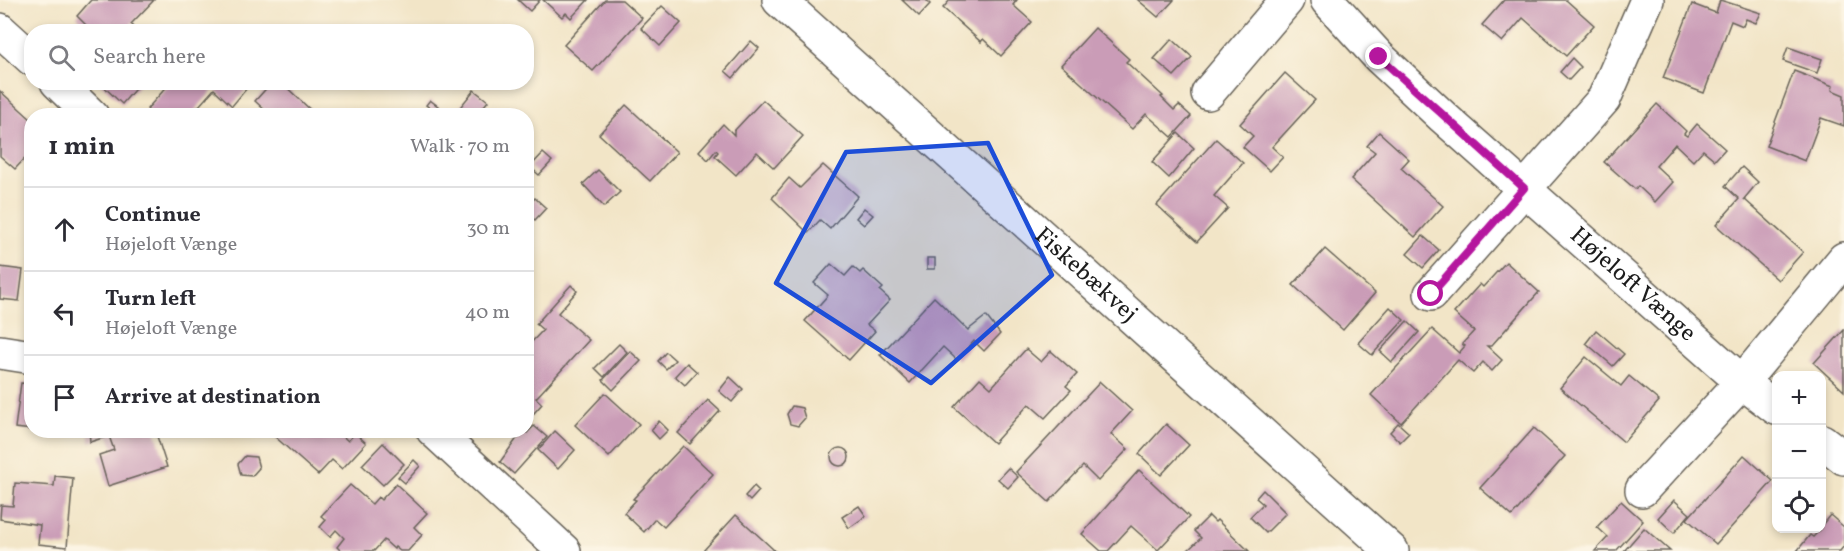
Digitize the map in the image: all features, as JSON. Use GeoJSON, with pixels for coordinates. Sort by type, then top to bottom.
{"type":"FeatureCollection","features":[{"type":"Feature","properties":{"kind":"street","name":"Fiskebækvej"},"geometry":{"type":"LineString","coordinates":[[779,0],[1392,551]]}},
{"type":"Feature","properties":{"kind":"street"},"geometry":{"type":"LineString","coordinates":[[1208,93],[1287,0]]}},
{"type":"Feature","properties":{"kind":"street","name":"Højeloft Vænge"},"geometry":{"type":"LineString","coordinates":[[1327,0],[1379,57],[1742,382],[1772,405]]}},
{"type":"Feature","properties":{"kind":"street"},"geometry":{"type":"LineString","coordinates":[[1431,294],[1604,99],[1647,0]]}},
{"type":"Feature","properties":{"kind":"street"},"geometry":{"type":"LineString","coordinates":[[0,30],[24,52]]}},
{"type":"Feature","properties":{"kind":"street"},"geometry":{"type":"LineString","coordinates":[[65,90],[84,108]]}},
{"type":"Feature","properties":{"kind":"street"},"geometry":{"type":"LineString","coordinates":[[1642,490],[1742,382],[1844,259]]}},
{"type":"Feature","properties":{"kind":"street"},"geometry":{"type":"LineString","coordinates":[[0,352],[24,356]]}},
{"type":"Feature","properties":{"kind":"street"},"geometry":{"type":"LineString","coordinates":[[442,438],[564,551]]}},
{"type":"Feature","properties":{"kind":"street"},"geometry":{"type":"LineString","coordinates":[[1826,445],[1844,458]]}},
{"type":"Feature","properties":{"kind":"highlighted area"},"geometry":{"type":"Polygon","coordinates":[[[988,143],[1052,275],[931,383],[776,283],[846,152],[988,143]]]}},
{"type":"Feature","properties":{"kind":"building"},"geometry":{"type":"Polygon","coordinates":[[[91,0],[154,0],[131,24],[85,24],[77,16],[91,0]]]}},
{"type":"Feature","properties":{"kind":"building"},"geometry":{"type":"Polygon","coordinates":[[[518,0],[540,0],[530,11],[518,0]]]}},
{"type":"Feature","properties":{"kind":"building"},"geometry":{"type":"Polygon","coordinates":[[[543,0],[588,0],[571,18],[566,13],[562,17],[543,0]]]}},
{"type":"Feature","properties":{"kind":"building"},"geometry":{"type":"Polygon","coordinates":[[[605,0],[622,0],[642,18],[593,71],[564,45],[605,0]]]}},
{"type":"Feature","properties":{"kind":"building"},"geometry":{"type":"Polygon","coordinates":[[[902,0],[926,0],[930,4],[919,16],[902,0]]]}},
{"type":"Feature","properties":{"kind":"building"},"geometry":{"type":"Polygon","coordinates":[[[950,0],[1017,0],[1013,5],[1032,22],[1001,56],[983,39],[981,42],[943,8],[950,0]]]}},
{"type":"Feature","properties":{"kind":"building"},"geometry":{"type":"Polygon","coordinates":[[[1138,0],[1174,0],[1158,17],[1138,0]]]}},
{"type":"Feature","properties":{"kind":"building"},"geometry":{"type":"Polygon","coordinates":[[[1504,0],[1566,0],[1594,25],[1566,56],[1523,18],[1502,42],[1482,25],[1504,0]]]}},
{"type":"Feature","properties":{"kind":"building"},"geometry":{"type":"Polygon","coordinates":[[[1720,0],[1761,13],[1756,23],[1746,19],[1743,26],[1731,21],[1704,93],[1663,78],[1692,4],[1716,13],[1720,0]]]}},
{"type":"Feature","properties":{"kind":"building"},"geometry":{"type":"Polygon","coordinates":[[[662,6],[681,23],[660,46],[641,28],[662,6]]]}},
{"type":"Feature","properties":{"kind":"building"},"geometry":{"type":"Polygon","coordinates":[[[1095,28],[1129,59],[1126,62],[1163,96],[1161,97],[1174,110],[1179,105],[1191,116],[1172,137],[1146,114],[1132,129],[1061,65],[1095,28]]]}},
{"type":"Feature","properties":{"kind":"building"},"geometry":{"type":"Polygon","coordinates":[[[1172,39],[1192,57],[1174,76],[1154,59],[1172,39]]]}},
{"type":"Feature","properties":{"kind":"building"},"geometry":{"type":"Polygon","coordinates":[[[751,41],[759,48],[733,78],[725,71],[751,41]]]}},
{"type":"Feature","properties":{"kind":"building"},"geometry":{"type":"Polygon","coordinates":[[[1788,47],[1822,59],[1817,73],[1783,61],[1788,47]]]}},
{"type":"Feature","properties":{"kind":"building"},"geometry":{"type":"Polygon","coordinates":[[[1572,58],[1581,67],[1569,80],[1560,72],[1572,58]]]}},
{"type":"Feature","properties":{"kind":"building"},"geometry":{"type":"Polygon","coordinates":[[[1794,71],[1833,86],[1832,90],[1844,95],[1844,126],[1821,118],[1805,161],[1766,146],[1794,71]]]}},
{"type":"Feature","properties":{"kind":"building"},"geometry":{"type":"Polygon","coordinates":[[[1285,73],[1315,100],[1272,147],[1283,157],[1270,171],[1243,147],[1253,136],[1240,124],[1285,73]]]}},
{"type":"Feature","properties":{"kind":"building"},"geometry":{"type":"Polygon","coordinates":[[[107,90],[134,90],[122,104],[107,90]]]}},
{"type":"Feature","properties":{"kind":"building"},"geometry":{"type":"Polygon","coordinates":[[[164,90],[213,90],[197,108],[148,108],[164,90]]]}},
{"type":"Feature","properties":{"kind":"building"},"geometry":{"type":"Polygon","coordinates":[[[215,90],[245,90],[232,106],[215,90]]]}},
{"type":"Feature","properties":{"kind":"building"},"geometry":{"type":"Polygon","coordinates":[[[265,90],[289,90],[309,108],[263,108],[255,101],[265,90]]]}},
{"type":"Feature","properties":{"kind":"building"},"geometry":{"type":"Polygon","coordinates":[[[474,90],[488,101],[482,108],[459,108],[474,90]]]}},
{"type":"Feature","properties":{"kind":"building"},"geometry":{"type":"Polygon","coordinates":[[[0,91],[24,113],[24,159],[15,169],[0,156],[0,91]]]}},
{"type":"Feature","properties":{"kind":"building"},"geometry":{"type":"Polygon","coordinates":[[[430,100],[439,107],[430,108],[426,105],[430,100]]]}},
{"type":"Feature","properties":{"kind":"building"},"geometry":{"type":"Polygon","coordinates":[[[763,100],[803,136],[774,168],[757,152],[736,175],[715,156],[718,152],[716,150],[708,160],[699,151],[723,124],[734,135],[734,131],[763,100]]]}},
{"type":"Feature","properties":{"kind":"building"},"geometry":{"type":"Polygon","coordinates":[[[1657,104],[1686,131],[1684,134],[1687,136],[1697,124],[1725,149],[1715,160],[1703,150],[1693,161],[1675,144],[1656,166],[1673,182],[1655,202],[1638,186],[1635,189],[1604,162],[1657,104]]]}},
{"type":"Feature","properties":{"kind":"building"},"geometry":{"type":"Polygon","coordinates":[[[626,105],[677,152],[650,181],[599,134],[626,105]]]}},
{"type":"Feature","properties":{"kind":"building"},"geometry":{"type":"Polygon","coordinates":[[[1379,132],[1409,159],[1401,168],[1443,206],[1415,237],[1351,179],[1375,152],[1367,146],[1379,132]]]}},
{"type":"Feature","properties":{"kind":"building"},"geometry":{"type":"Polygon","coordinates":[[[1178,133],[1194,148],[1169,178],[1152,162],[1178,133]]]}},
{"type":"Feature","properties":{"kind":"building"},"geometry":{"type":"Polygon","coordinates":[[[1216,139],[1243,163],[1214,196],[1228,208],[1197,242],[1157,205],[1216,139]]]}},
{"type":"Feature","properties":{"kind":"building"},"geometry":{"type":"Polygon","coordinates":[[[543,153],[552,161],[539,175],[534,171],[534,163],[543,153]]]}},
{"type":"Feature","properties":{"kind":"building"},"geometry":{"type":"Polygon","coordinates":[[[823,165],[858,196],[830,229],[820,220],[808,233],[772,198],[789,178],[800,188],[823,165]]]}},
{"type":"Feature","properties":{"kind":"building"},"geometry":{"type":"Polygon","coordinates":[[[1742,167],[1758,182],[1744,199],[1803,252],[1778,280],[1716,225],[1739,199],[1725,186],[1742,167]]]}},
{"type":"Feature","properties":{"kind":"building"},"geometry":{"type":"Polygon","coordinates":[[[598,170],[620,192],[604,207],[583,184],[598,170]]]}},
{"type":"Feature","properties":{"kind":"building"},"geometry":{"type":"Polygon","coordinates":[[[534,199],[546,208],[535,220],[534,219],[534,199]]]}},
{"type":"Feature","properties":{"kind":"building"},"geometry":{"type":"Polygon","coordinates":[[[864,208],[873,215],[864,225],[856,218],[864,208]]]}},
{"type":"Feature","properties":{"kind":"building"},"geometry":{"type":"Polygon","coordinates":[[[1423,236],[1439,250],[1423,268],[1407,254],[1423,236]]]}},
{"type":"Feature","properties":{"kind":"building"},"geometry":{"type":"Polygon","coordinates":[[[1325,249],[1375,293],[1343,330],[1293,285],[1325,249]]]}},
{"type":"Feature","properties":{"kind":"building"},"geometry":{"type":"Polygon","coordinates":[[[927,258],[935,258],[935,269],[927,269],[927,258]]]}},
{"type":"Feature","properties":{"kind":"building"},"geometry":{"type":"Polygon","coordinates":[[[1506,262],[1539,292],[1491,346],[1487,346],[1502,360],[1492,371],[1483,362],[1473,373],[1458,360],[1401,423],[1371,395],[1432,329],[1459,353],[1465,346],[1462,344],[1474,331],[1454,313],[1480,284],[1483,287],[1506,262]]]}},
{"type":"Feature","properties":{"kind":"building"},"geometry":{"type":"Polygon","coordinates":[[[831,264],[845,276],[853,267],[860,273],[863,270],[883,288],[880,291],[890,300],[867,325],[875,331],[849,360],[805,321],[828,295],[814,283],[831,264]]]}},
{"type":"Feature","properties":{"kind":"building"},"geometry":{"type":"Polygon","coordinates":[[[0,267],[23,270],[19,301],[0,299],[0,267]]]}},
{"type":"Feature","properties":{"kind":"building"},"geometry":{"type":"Polygon","coordinates":[[[571,285],[577,291],[558,313],[589,340],[536,398],[542,404],[534,413],[534,340],[543,330],[536,324],[571,285]]]}},
{"type":"Feature","properties":{"kind":"building"},"geometry":{"type":"Polygon","coordinates":[[[934,297],[968,330],[986,316],[1000,334],[984,351],[974,341],[957,360],[943,347],[910,383],[880,355],[934,297]]]}},
{"type":"Feature","properties":{"kind":"building"},"geometry":{"type":"Polygon","coordinates":[[[1390,307],[1404,320],[1372,355],[1358,343],[1390,307]]]}},
{"type":"Feature","properties":{"kind":"building"},"geometry":{"type":"Polygon","coordinates":[[[1407,321],[1419,332],[1392,362],[1380,351],[1407,321]]]}},
{"type":"Feature","properties":{"kind":"building"},"geometry":{"type":"Polygon","coordinates":[[[1596,330],[1624,354],[1613,366],[1586,343],[1596,330]]]}},
{"type":"Feature","properties":{"kind":"building"},"geometry":{"type":"Polygon","coordinates":[[[1844,330],[1844,391],[1826,374],[1826,371],[1823,371],[1814,363],[1844,330]]]}},
{"type":"Feature","properties":{"kind":"building"},"geometry":{"type":"Polygon","coordinates":[[[619,344],[627,352],[604,377],[595,368],[619,344]]]}},
{"type":"Feature","properties":{"kind":"building"},"geometry":{"type":"Polygon","coordinates":[[[1026,349],[1041,362],[1051,351],[1077,374],[1066,386],[1071,390],[1045,418],[1029,404],[994,443],[954,407],[980,378],[991,388],[1026,349]]]}},
{"type":"Feature","properties":{"kind":"building"},"geometry":{"type":"Polygon","coordinates":[[[630,351],[641,361],[613,390],[603,380],[630,351]]]}},
{"type":"Feature","properties":{"kind":"building"},"geometry":{"type":"Polygon","coordinates":[[[666,352],[675,360],[666,369],[658,361],[666,352]]]}},
{"type":"Feature","properties":{"kind":"building"},"geometry":{"type":"Polygon","coordinates":[[[1586,357],[1621,386],[1629,376],[1659,401],[1624,442],[1560,388],[1586,357]]]}},
{"type":"Feature","properties":{"kind":"building"},"geometry":{"type":"Polygon","coordinates":[[[687,363],[697,372],[685,385],[675,376],[687,363]]]}},
{"type":"Feature","properties":{"kind":"building"},"geometry":{"type":"Polygon","coordinates":[[[730,377],[743,389],[732,402],[719,391],[730,377]]]}},
{"type":"Feature","properties":{"kind":"building"},"geometry":{"type":"Polygon","coordinates":[[[1100,382],[1132,411],[1111,434],[1128,449],[1098,481],[1083,466],[1049,502],[1016,472],[1100,382]]]}},
{"type":"Feature","properties":{"kind":"building"},"geometry":{"type":"Polygon","coordinates":[[[21,383],[24,383],[24,429],[15,428],[21,383]]]}},
{"type":"Feature","properties":{"kind":"building"},"geometry":{"type":"Polygon","coordinates":[[[605,393],[639,424],[609,457],[575,425],[605,393]]]}},
{"type":"Feature","properties":{"kind":"building"},"geometry":{"type":"Polygon","coordinates":[[[708,400],[720,411],[690,444],[678,433],[708,400]]]}},
{"type":"Feature","properties":{"kind":"building"},"geometry":{"type":"Polygon","coordinates":[[[792,406],[802,408],[805,418],[798,426],[790,424],[787,414],[792,406]]]}},
{"type":"Feature","properties":{"kind":"building"},"geometry":{"type":"Polygon","coordinates":[[[659,421],[668,430],[659,439],[651,430],[659,421]]]}},
{"type":"Feature","properties":{"kind":"building"},"geometry":{"type":"Polygon","coordinates":[[[1398,423],[1409,433],[1400,442],[1390,432],[1398,423]]]}},
{"type":"Feature","properties":{"kind":"building"},"geometry":{"type":"Polygon","coordinates":[[[1166,424],[1189,445],[1161,475],[1139,454],[1166,424]]]}},
{"type":"Feature","properties":{"kind":"building"},"geometry":{"type":"Polygon","coordinates":[[[534,426],[547,437],[514,474],[500,462],[517,438],[534,438],[534,426]]]}},
{"type":"Feature","properties":{"kind":"building"},"geometry":{"type":"Polygon","coordinates":[[[1534,428],[1565,456],[1512,516],[1480,488],[1534,428]]]}},
{"type":"Feature","properties":{"kind":"building"},"geometry":{"type":"Polygon","coordinates":[[[555,431],[575,450],[558,469],[538,450],[555,431]]]}},
{"type":"Feature","properties":{"kind":"building"},"geometry":{"type":"Polygon","coordinates":[[[90,438],[103,438],[90,442],[90,438]]]}},
{"type":"Feature","properties":{"kind":"building"},"geometry":{"type":"Polygon","coordinates":[[[110,438],[158,438],[167,467],[108,486],[99,455],[114,450],[110,438]]]}},
{"type":"Feature","properties":{"kind":"building"},"geometry":{"type":"Polygon","coordinates":[[[276,438],[345,438],[348,441],[351,438],[360,438],[366,443],[342,469],[332,460],[318,475],[276,438]]]}},
{"type":"Feature","properties":{"kind":"building"},"geometry":{"type":"Polygon","coordinates":[[[383,443],[404,464],[383,485],[362,465],[383,443]]]}},
{"type":"Feature","properties":{"kind":"building"},"geometry":{"type":"Polygon","coordinates":[[[683,446],[713,474],[664,527],[655,519],[644,532],[624,513],[636,500],[633,499],[683,446]]]}},
{"type":"Feature","properties":{"kind":"building"},"geometry":{"type":"Polygon","coordinates":[[[836,448],[844,448],[849,453],[847,464],[836,466],[831,461],[831,453],[836,448]]]}},
{"type":"Feature","properties":{"kind":"building"},"geometry":{"type":"Polygon","coordinates":[[[1744,455],[1772,480],[1716,544],[1687,519],[1744,455]]]}},
{"type":"Feature","properties":{"kind":"building"},"geometry":{"type":"Polygon","coordinates":[[[245,456],[256,457],[259,468],[252,476],[241,475],[238,464],[245,456]]]}},
{"type":"Feature","properties":{"kind":"building"},"geometry":{"type":"Polygon","coordinates":[[[414,460],[420,466],[405,483],[398,477],[414,460]]]}},
{"type":"Feature","properties":{"kind":"building"},"geometry":{"type":"Polygon","coordinates":[[[1008,468],[1018,477],[1008,488],[998,479],[1008,468]]]}},
{"type":"Feature","properties":{"kind":"building"},"geometry":{"type":"Polygon","coordinates":[[[1139,470],[1189,517],[1158,550],[1131,526],[1108,551],[1101,551],[1082,534],[1139,470]]]}},
{"type":"Feature","properties":{"kind":"building"},"geometry":{"type":"Polygon","coordinates":[[[55,476],[73,478],[67,547],[38,544],[40,525],[0,519],[1,505],[13,506],[15,483],[54,486],[55,476]]]}},
{"type":"Feature","properties":{"kind":"building"},"geometry":{"type":"Polygon","coordinates":[[[396,484],[427,513],[414,527],[422,535],[408,551],[400,551],[395,547],[394,549],[384,540],[374,551],[341,551],[337,547],[344,538],[336,530],[330,537],[320,527],[326,520],[321,516],[350,485],[372,504],[378,497],[381,500],[396,484]]]}},
{"type":"Feature","properties":{"kind":"building"},"geometry":{"type":"Polygon","coordinates":[[[754,486],[759,491],[750,501],[745,496],[754,486]]]}},
{"type":"Feature","properties":{"kind":"building"},"geometry":{"type":"Polygon","coordinates":[[[1263,490],[1286,513],[1266,533],[1250,517],[1263,504],[1256,498],[1263,490]]]}},
{"type":"Feature","properties":{"kind":"building"},"geometry":{"type":"Polygon","coordinates":[[[1674,500],[1690,514],[1674,533],[1658,518],[1674,500]]]}},
{"type":"Feature","properties":{"kind":"building"},"geometry":{"type":"Polygon","coordinates":[[[1621,501],[1643,521],[1616,551],[1595,551],[1608,537],[1597,527],[1621,501]]]}},
{"type":"Feature","properties":{"kind":"building"},"geometry":{"type":"Polygon","coordinates":[[[859,506],[866,516],[849,528],[842,517],[859,506]]]}},
{"type":"Feature","properties":{"kind":"building"},"geometry":{"type":"Polygon","coordinates":[[[736,515],[775,551],[703,551],[736,515]]]}},
{"type":"Feature","properties":{"kind":"building"},"geometry":{"type":"Polygon","coordinates":[[[1830,515],[1844,527],[1844,546],[1840,551],[1797,551],[1810,535],[1813,537],[1817,533],[1826,533],[1826,520],[1830,515]]]}},
{"type":"Feature","properties":{"kind":"building"},"geometry":{"type":"Polygon","coordinates":[[[1209,516],[1215,522],[1217,520],[1249,551],[1187,551],[1201,538],[1194,531],[1209,516]]]}},
{"type":"Feature","properties":{"kind":"building"},"geometry":{"type":"Polygon","coordinates":[[[1644,528],[1670,551],[1624,551],[1644,528]]]}},
{"type":"Feature","properties":{"kind":"route"},"geometry":{"type":"LineString","coordinates":[[1379,57],[1524,188],[1431,294]]}}]}
